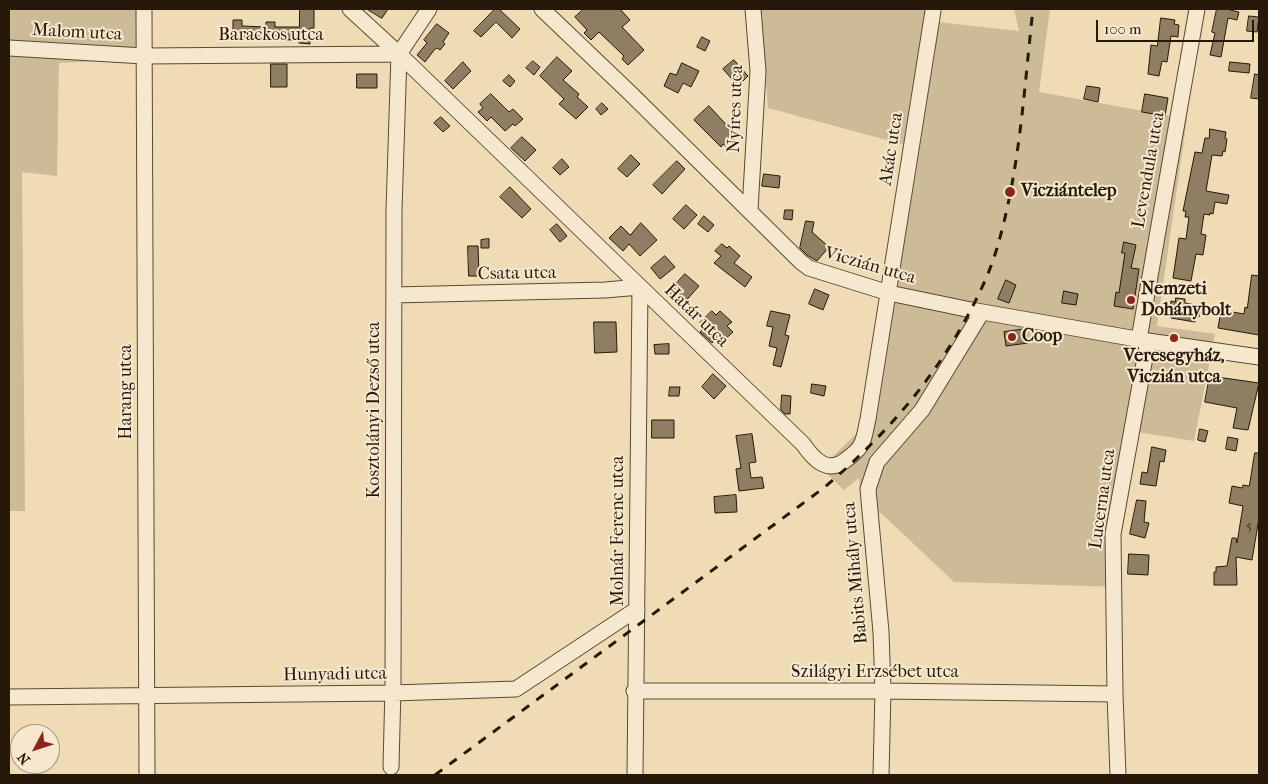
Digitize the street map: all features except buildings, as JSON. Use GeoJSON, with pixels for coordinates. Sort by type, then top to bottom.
{"type":"FeatureCollection","features":[{"type":"Feature","properties":{"kind":"street","name":"Harang utca"},"geometry":{"type":"LineString","coordinates":[[144,9],[147,775]]}},
{"type":"Feature","properties":{"kind":"street","name":"Határ utca"},"geometry":{"type":"LineString","coordinates":[[350,9],[796,437],[821,464],[835,466],[841,464],[862,444],[868,419],[889,293]]}},
{"type":"Feature","properties":{"kind":"street"},"geometry":{"type":"LineString","coordinates":[[399,54],[429,9]]}},
{"type":"Feature","properties":{"kind":"street","name":"Viczián utca"},"geometry":{"type":"LineString","coordinates":[[542,9],[809,268],[889,293],[982,312],[1144,340],[1259,357]]}},
{"type":"Feature","properties":{"kind":"street","name":"Nyíres utca"},"geometry":{"type":"LineString","coordinates":[[750,210],[758,70],[753,9]]}},
{"type":"Feature","properties":{"kind":"street","name":"Levendula utca"},"geometry":{"type":"LineString","coordinates":[[1144,340],[1196,9]]}},
{"type":"Feature","properties":{"kind":"street","name":"Akác utca"},"geometry":{"type":"LineString","coordinates":[[889,293],[933,11]]}},
{"type":"Feature","properties":{"kind":"street","name":"Malom utca"},"geometry":{"type":"LineString","coordinates":[[9,48],[144,56]]}},
{"type":"Feature","properties":{"kind":"street","name":"Barackos utca"},"geometry":{"type":"LineString","coordinates":[[144,56],[399,54]]}},
{"type":"Feature","properties":{"kind":"street","name":"Kosztolányi Dezső utca"},"geometry":{"type":"LineString","coordinates":[[391,767],[393,694],[394,210],[399,54]]}},
{"type":"Feature","properties":{"kind":"street","name":"Csata utca"},"geometry":{"type":"LineString","coordinates":[[394,295],[640,288]]}},
{"type":"Feature","properties":{"kind":"street","name":"Molnár Ferenc utca"},"geometry":{"type":"LineString","coordinates":[[635,775],[634,691],[637,609],[640,288]]}},
{"type":"Feature","properties":{"kind":"street","name":"Babits Mihály utca"},"geometry":{"type":"LineString","coordinates":[[881,775],[883,691],[881,632],[868,490],[877,462],[922,410],[982,312]]}},
{"type":"Feature","properties":{"kind":"street","name":"Lucerna utca"},"geometry":{"type":"LineString","coordinates":[[1118,775],[1114,694],[1113,534],[1144,340]]}},
{"type":"Feature","properties":{"kind":"street","name":"Hunyadi utca"},"geometry":{"type":"LineString","coordinates":[[9,697],[393,694],[516,689],[637,609]]}},
{"type":"Feature","properties":{"kind":"street","name":"Szilágyi Erzsébet utca"},"geometry":{"type":"LineString","coordinates":[[634,691],[883,691],[1114,694]]}},
{"type":"Feature","properties":{"kind":"shaded area"},"geometry":{"type":"Polygon","coordinates":[[[9,9],[139,9],[140,59],[59,63],[57,176],[22,172],[25,511],[9,511],[9,9]]]}},
{"type":"Feature","properties":{"kind":"shaded area"},"geometry":{"type":"Polygon","coordinates":[[[760,9],[928,9],[927,21],[1019,31],[1014,9],[1050,9],[1039,92],[1187,119],[1157,326],[1215,334],[1194,441],[1137,432],[1120,537],[1121,587],[954,582],[881,513],[862,514],[859,478],[844,490],[821,468],[858,432],[909,146],[768,108],[760,9]]]}},
{"type":"Feature","properties":{"kind":"railway"},"geometry":{"type":"LineString","coordinates":[[435,775],[825,487],[867,449],[921,388],[967,317],[984,283],[997,248],[1005,219],[1016,159],[1033,9]]}},
{"type":"Feature","properties":{"kind":"place","name":"Vicziántelep"},"geometry":{"type":"Point","coordinates":[1010,192]}},
{"type":"Feature","properties":{"kind":"place","name":"Nemzeti Dohánybolt"},"geometry":{"type":"Point","coordinates":[1131,300]}},
{"type":"Feature","properties":{"kind":"place","name":"Coop"},"geometry":{"type":"Point","coordinates":[1012,337]}},
{"type":"Feature","properties":{"kind":"place","name":"Veresegyház, Viczián utca"},"geometry":{"type":"Point","coordinates":[1174,338]}}]}
